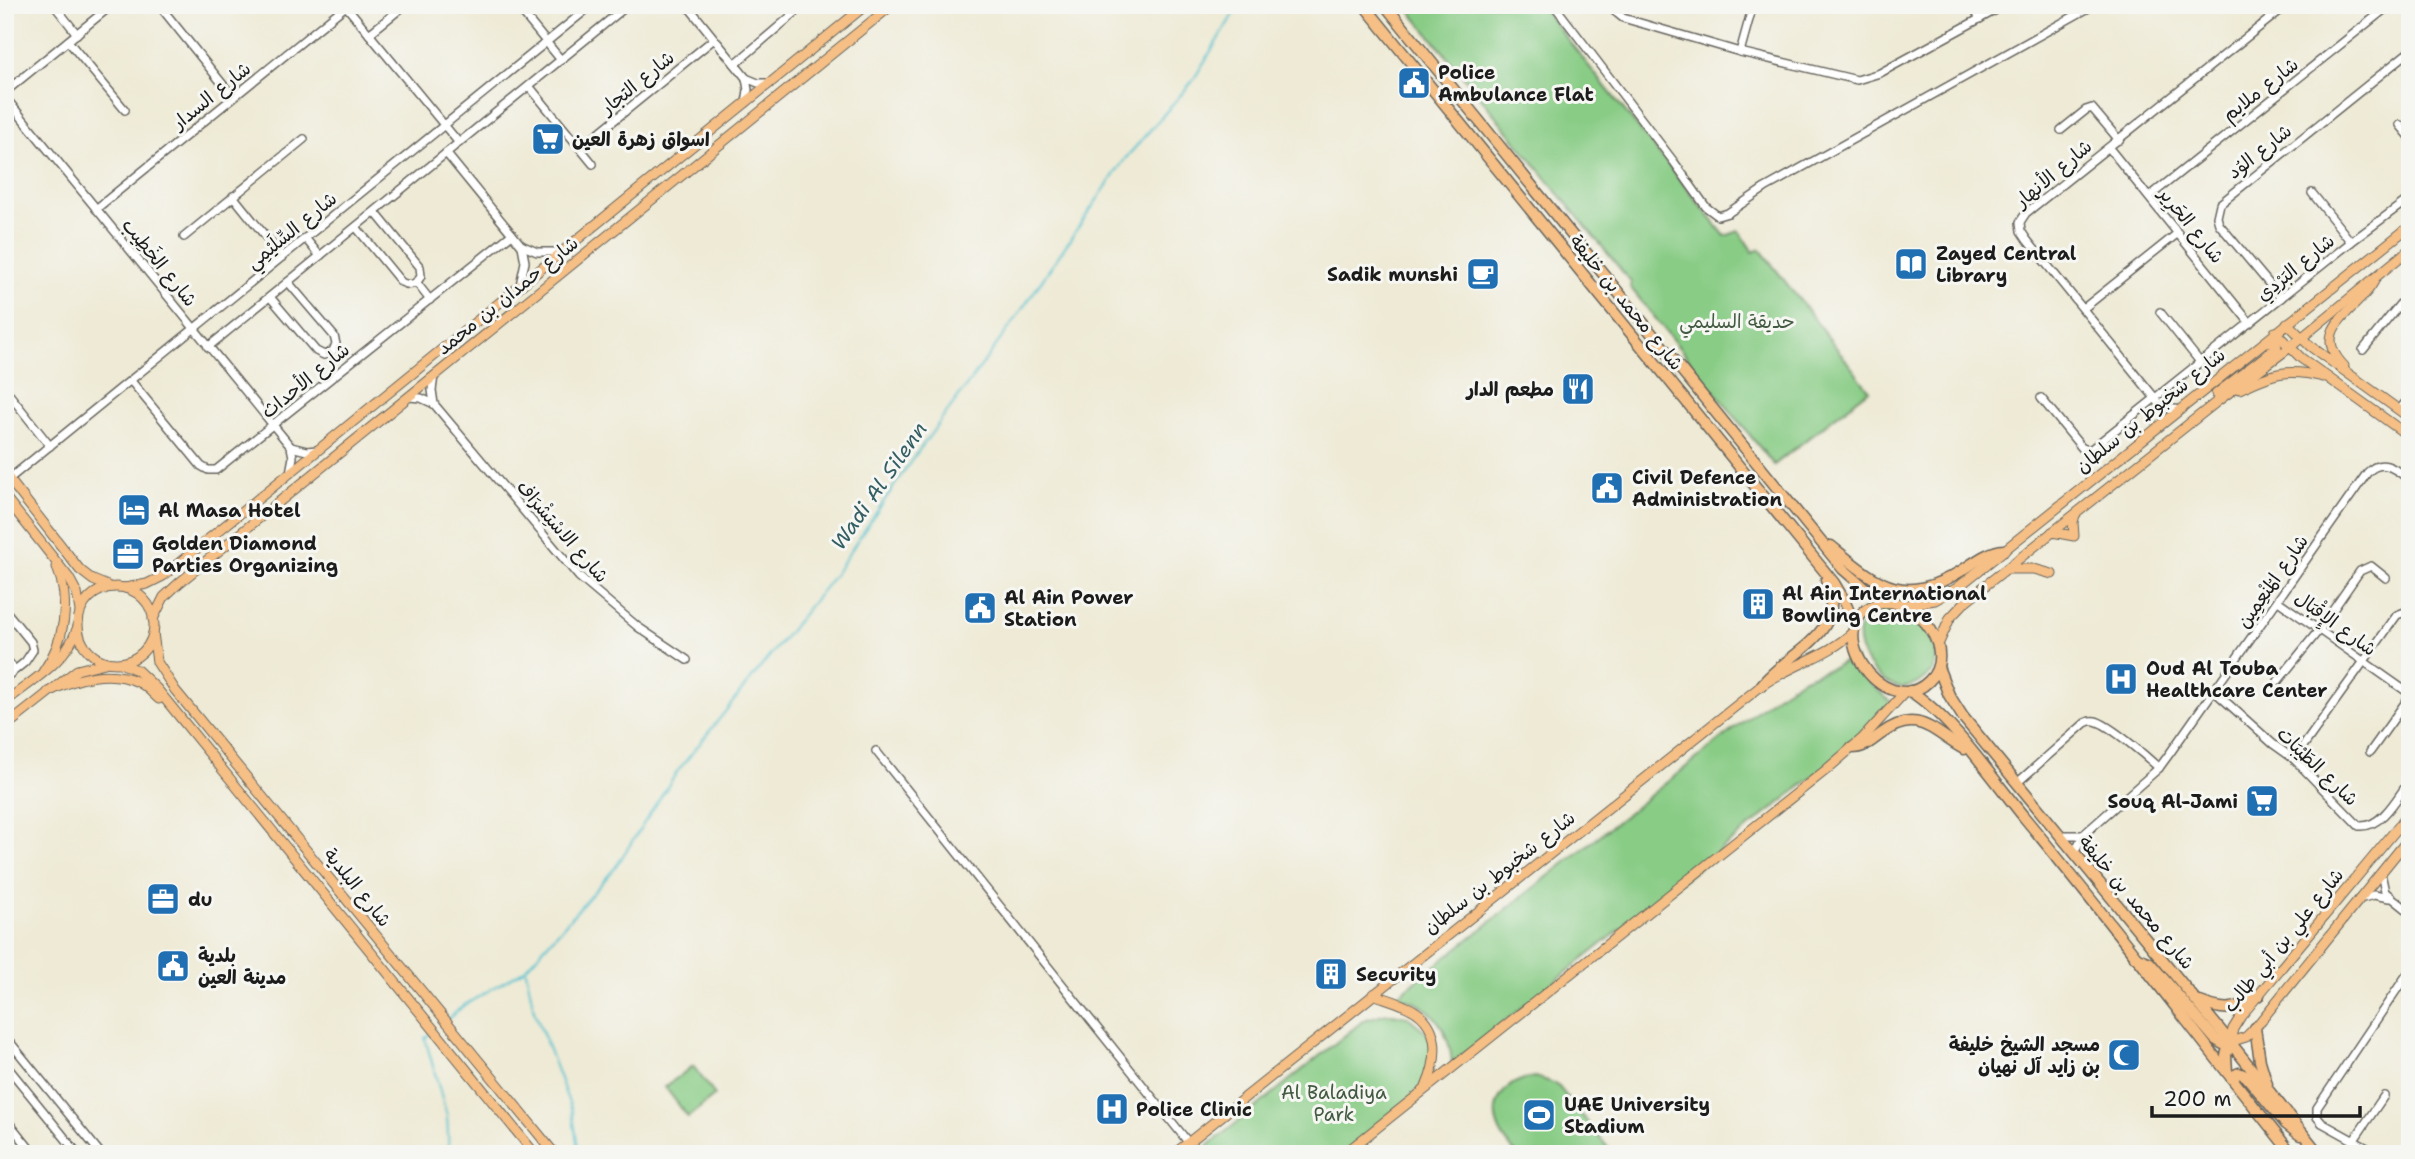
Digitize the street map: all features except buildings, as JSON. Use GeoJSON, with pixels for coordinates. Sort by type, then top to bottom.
{"type":"FeatureCollection","features":[{"type":"Feature","properties":{"kind":"highway","name":"شارع محمد بن خليفة"},"geometry":{"type":"LineString","coordinates":[[1364,5],[1819,565],[1844,600],[1854,628]]}},
{"type":"Feature","properties":{"kind":"highway","name":"شارع محمد بن خليفة"},"geometry":{"type":"LineString","coordinates":[[1385,5],[1817,537],[1850,576],[1890,602]]}},
{"type":"Feature","properties":{"kind":"highway"},"geometry":{"type":"LineString","coordinates":[[1817,537],[1870,578],[1900,589],[1915,589],[1939,583],[1991,553],[2004,550]]}},
{"type":"Feature","properties":{"kind":"highway"},"geometry":{"type":"LineString","coordinates":[[1761,686],[1778,666],[1816,638],[1827,622],[1831,596],[1819,565]]}},
{"type":"Feature","properties":{"kind":"highway"},"geometry":{"type":"LineString","coordinates":[[1890,602],[1904,605],[1924,622],[1938,645],[1940,656],[1938,667],[1925,685],[1907,692],[1887,688],[1866,670],[1854,646],[1854,628],[1860,617],[1871,607],[1890,602]]}},
{"type":"Feature","properties":{"kind":"highway","name":"شارع محمد بن خليفة"},"geometry":{"type":"LineString","coordinates":[[1938,667],[1949,695],[1959,710],[2319,1154]]}},
{"type":"Feature","properties":{"kind":"highway","name":"شارع محمد بن خليفة"},"geometry":{"type":"LineString","coordinates":[[1907,692],[1935,710],[1970,751],[2073,876],[2292,1154]]}},
{"type":"Feature","properties":{"kind":"highway"},"geometry":{"type":"LineString","coordinates":[[1852,748],[1866,745],[1892,727],[1916,723],[1934,728],[1970,751]]}},
{"type":"Feature","properties":{"kind":"highway"},"geometry":{"type":"LineString","coordinates":[[2135,957],[2150,963],[2215,1039],[2223,1044],[2230,1042]]}},
{"type":"Feature","properties":{"kind":"highway"},"geometry":{"type":"LineString","coordinates":[[2196,1001],[2215,1009],[2230,1009],[2259,995]]}},
{"type":"Feature","properties":{"kind":"highway"},"geometry":{"type":"LineString","coordinates":[[2255,1028],[2260,1061],[2271,1093]]}},
{"type":"Feature","properties":{"kind":"highway"},"geometry":{"type":"LineString","coordinates":[[2230,1042],[2226,1055],[2229,1074],[2244,1075],[2286,1125],[2306,1138]]}},
{"type":"Feature","properties":{"kind":"main road","name":"شارع حمدان بن محمد"},"geometry":{"type":"LineString","coordinates":[[125,588],[147,584],[163,576],[866,5]]}},
{"type":"Feature","properties":{"kind":"main road","name":"شارع حمدان بن محمد"},"geometry":{"type":"LineString","coordinates":[[153,619],[164,597],[179,583],[892,5]]}},
{"type":"Feature","properties":{"kind":"main road","name":"شارع شخبوط بن سلطان"},"geometry":{"type":"LineString","coordinates":[[1904,605],[1935,600],[1947,594],[2410,226]]}},
{"type":"Feature","properties":{"kind":"main road","name":"شارع شخبوط بن سلطان"},"geometry":{"type":"LineString","coordinates":[[1938,645],[1950,618],[1959,608],[2409,250]]}},
{"type":"Feature","properties":{"kind":"main road"},"geometry":{"type":"LineString","coordinates":[[2359,383],[2333,354],[2332,335],[2340,318],[2365,294],[2377,275]]}},
{"type":"Feature","properties":{"kind":"main road"},"geometry":{"type":"LineString","coordinates":[[2287,323],[2300,338],[2410,418]]}},
{"type":"Feature","properties":{"kind":"main road"},"geometry":{"type":"LineString","coordinates":[[2275,332],[2289,348],[2410,437]]}},
{"type":"Feature","properties":{"kind":"main road"},"geometry":{"type":"LineString","coordinates":[[2186,426],[2202,406],[2277,345],[2273,341],[2261,344]]}},
{"type":"Feature","properties":{"kind":"main road"},"geometry":{"type":"LineString","coordinates":[[2219,400],[2279,372],[2300,372],[2329,379]]}},
{"type":"Feature","properties":{"kind":"main road"},"geometry":{"type":"LineString","coordinates":[[5,727],[77,670],[93,664],[129,660],[145,649],[153,633],[151,610],[141,596],[125,588],[111,587],[93,580],[80,570],[7,476]]}},
{"type":"Feature","properties":{"kind":"main road"},"geometry":{"type":"LineString","coordinates":[[5,496],[74,585],[80,612]]}},
{"type":"Feature","properties":{"kind":"main road"},"geometry":{"type":"LineString","coordinates":[[2052,532],[2074,536],[2075,514]]}},
{"type":"Feature","properties":{"kind":"main road"},"geometry":{"type":"LineString","coordinates":[[43,672],[56,650],[63,623],[65,595],[54,559]]}},
{"type":"Feature","properties":{"kind":"main road"},"geometry":{"type":"LineString","coordinates":[[2008,569],[2034,569],[2052,574]]}},
{"type":"Feature","properties":{"kind":"main road"},"geometry":{"type":"LineString","coordinates":[[5,702],[66,651],[78,627],[84,604],[96,592],[111,587]]}},
{"type":"Feature","properties":{"kind":"main road"},"geometry":{"type":"LineString","coordinates":[[78,627],[85,647],[92,655],[116,663]]}},
{"type":"Feature","properties":{"kind":"main road","name":"شارع شخبوط بن سلطان"},"geometry":{"type":"LineString","coordinates":[[1174,1154],[1761,686],[1786,670],[1830,651],[1854,628]]}},
{"type":"Feature","properties":{"kind":"main road","name":"شارع البلدية"},"geometry":{"type":"LineString","coordinates":[[153,633],[157,662],[166,678],[555,1154]]}},
{"type":"Feature","properties":{"kind":"main road","name":"شارع البلدية"},"geometry":{"type":"LineString","coordinates":[[116,663],[137,670],[152,683],[536,1154]]}},
{"type":"Feature","properties":{"kind":"main road"},"geometry":{"type":"LineString","coordinates":[[48,692],[85,677],[122,678],[140,682],[175,713]]}},
{"type":"Feature","properties":{"kind":"main road"},"geometry":{"type":"LineString","coordinates":[[1344,1154],[1852,748],[1907,692]]}},
{"type":"Feature","properties":{"kind":"main road","name":"شارع علي بن أبي طالب"},"geometry":{"type":"LineString","coordinates":[[2230,1042],[2235,1025],[2410,813]]}},
{"type":"Feature","properties":{"kind":"main road","name":"شارع علي بن أبي طالب"},"geometry":{"type":"LineString","coordinates":[[2230,1042],[2246,1037],[2255,1028],[2410,838]]}},
{"type":"Feature","properties":{"kind":"main road"},"geometry":{"type":"LineString","coordinates":[[1373,994],[1413,1010],[1428,1026],[1436,1054],[1434,1068],[1425,1089]]}},
{"type":"Feature","properties":{"kind":"street"},"geometry":{"type":"LineString","coordinates":[[54,5],[77,34]]}},
{"type":"Feature","properties":{"kind":"street"},"geometry":{"type":"LineString","coordinates":[[5,94],[112,5]]}},
{"type":"Feature","properties":{"kind":"street"},"geometry":{"type":"LineString","coordinates":[[159,5],[233,97]]}},
{"type":"Feature","properties":{"kind":"street"},"geometry":{"type":"LineString","coordinates":[[369,34],[405,5]]}},
{"type":"Feature","properties":{"kind":"street"},"geometry":{"type":"LineString","coordinates":[[516,5],[561,60]]}},
{"type":"Feature","properties":{"kind":"street","name":"شارع السِّلَيْمِي"},"geometry":{"type":"LineString","coordinates":[[7,476],[50,446],[131,381],[592,5]]}},
{"type":"Feature","properties":{"kind":"street","name":"شارع السِّلَيْمِي"},"geometry":{"type":"LineString","coordinates":[[208,347],[628,5]]}},
{"type":"Feature","properties":{"kind":"street"},"geometry":{"type":"LineString","coordinates":[[687,5],[746,78],[746,103]]}},
{"type":"Feature","properties":{"kind":"street"},"geometry":{"type":"LineString","coordinates":[[735,64],[804,5]]}},
{"type":"Feature","properties":{"kind":"street"},"geometry":{"type":"LineString","coordinates":[[1554,5],[1706,207],[1713,214],[1723,216],[1765,188],[2094,5]]}},
{"type":"Feature","properties":{"kind":"street"},"geometry":{"type":"LineString","coordinates":[[1607,5],[1623,18],[1847,79],[1868,79],[2005,5]]}},
{"type":"Feature","properties":{"kind":"street"},"geometry":{"type":"LineString","coordinates":[[1740,52],[1753,5]]}},
{"type":"Feature","properties":{"kind":"street"},"geometry":{"type":"LineString","coordinates":[[1972,5],[1980,19]]}},
{"type":"Feature","properties":{"kind":"street","name":"شارع الأنهار"},"geometry":{"type":"LineString","coordinates":[[2157,401],[2021,232],[2020,222],[2026,213],[2287,5]]}},
{"type":"Feature","properties":{"kind":"street","name":"شارع ملايم"},"geometry":{"type":"LineString","coordinates":[[2149,197],[2390,5]]}},
{"type":"Feature","properties":{"kind":"street","name":"شارع السدار"},"geometry":{"type":"LineString","coordinates":[[96,209],[347,6],[459,143]]}},
{"type":"Feature","properties":{"kind":"street","name":"شارع التجار"},"geometry":{"type":"LineString","coordinates":[[580,148],[715,39]]}},
{"type":"Feature","properties":{"kind":"street"},"geometry":{"type":"LineString","coordinates":[[68,41],[125,110]]}},
{"type":"Feature","properties":{"kind":"street","name":"شارع الوُد"},"geometry":{"type":"LineString","coordinates":[[2281,298],[2219,224],[2217,217],[2220,204],[2410,51]]}},
{"type":"Feature","properties":{"kind":"street"},"geometry":{"type":"LineString","coordinates":[[746,78],[758,83],[770,83]]}},
{"type":"Feature","properties":{"kind":"street"},"geometry":{"type":"LineString","coordinates":[[529,86],[593,164]]}},
{"type":"Feature","properties":{"kind":"street","name":"شارع الخَطِيب"},"geometry":{"type":"LineString","coordinates":[[5,94],[291,447]]}},
{"type":"Feature","properties":{"kind":"street"},"geometry":{"type":"LineString","coordinates":[[2061,130],[2092,108],[2119,140]]}},
{"type":"Feature","properties":{"kind":"street"},"geometry":{"type":"LineString","coordinates":[[2400,125],[2410,137]]}},
{"type":"Feature","properties":{"kind":"street"},"geometry":{"type":"LineString","coordinates":[[184,237],[304,138]]}},
{"type":"Feature","properties":{"kind":"street","name":"شارع الحَرِير"},"geometry":{"type":"LineString","coordinates":[[2109,148],[2250,323]]}},
{"type":"Feature","properties":{"kind":"street"},"geometry":{"type":"LineString","coordinates":[[446,153],[521,245],[537,252],[563,251]]}},
{"type":"Feature","properties":{"kind":"street"},"geometry":{"type":"LineString","coordinates":[[2312,193],[2351,242]]}},
{"type":"Feature","properties":{"kind":"street"},"geometry":{"type":"LineString","coordinates":[[233,196],[282,257]]}},
{"type":"Feature","properties":{"kind":"street","name":"شارع البَرْدِي"},"geometry":{"type":"LineString","coordinates":[[2040,398],[2087,451],[2157,401],[2200,362],[2410,198]]}},
{"type":"Feature","properties":{"kind":"street"},"geometry":{"type":"LineString","coordinates":[[356,227],[401,282],[410,285],[416,282],[421,276],[420,267],[375,212]]}},
{"type":"Feature","properties":{"kind":"street"},"geometry":{"type":"LineString","coordinates":[[2084,308],[2178,233]]}},
{"type":"Feature","properties":{"kind":"street","name":"شارع الأحداث"},"geometry":{"type":"LineString","coordinates":[[131,381],[201,466],[208,470],[220,469],[512,234]]}},
{"type":"Feature","properties":{"kind":"street"},"geometry":{"type":"LineString","coordinates":[[306,239],[320,256]]}},
{"type":"Feature","properties":{"kind":"street"},"geometry":{"type":"LineString","coordinates":[[519,287],[525,270],[521,245]]}},
{"type":"Feature","properties":{"kind":"street","name":"شارع السِّلَيْمِي"},"geometry":{"type":"LineString","coordinates":[[270,297],[316,351],[324,355],[333,351],[336,344],[334,337],[288,282]]}},
{"type":"Feature","properties":{"kind":"street"},"geometry":{"type":"LineString","coordinates":[[416,282],[430,300]]}},
{"type":"Feature","properties":{"kind":"street"},"geometry":{"type":"LineString","coordinates":[[2363,350],[2400,304],[2410,296]]}},
{"type":"Feature","properties":{"kind":"street"},"geometry":{"type":"LineString","coordinates":[[2160,312],[2200,362]]}},
{"type":"Feature","properties":{"kind":"street"},"geometry":{"type":"LineString","coordinates":[[434,376],[434,404]]}},
{"type":"Feature","properties":{"kind":"street"},"geometry":{"type":"LineString","coordinates":[[5,389],[50,446]]}},
{"type":"Feature","properties":{"kind":"street"},"geometry":{"type":"LineString","coordinates":[[409,397],[421,398],[434,404]]}},
{"type":"Feature","properties":{"kind":"street"},"geometry":{"type":"LineString","coordinates":[[2399,410],[2410,397]]}},
{"type":"Feature","properties":{"kind":"street"},"geometry":{"type":"LineString","coordinates":[[2157,401],[2179,410]]}},
{"type":"Feature","properties":{"kind":"street"},"geometry":{"type":"LineString","coordinates":[[2157,401],[2162,424]]}},
{"type":"Feature","properties":{"kind":"street","name":"شارع الاسْتِشْرَاف"},"geometry":{"type":"LineString","coordinates":[[434,404],[579,577],[638,627],[687,660]]}},
{"type":"Feature","properties":{"kind":"street"},"geometry":{"type":"LineString","coordinates":[[290,473],[293,463],[291,447],[307,451],[318,450]]}},
{"type":"Feature","properties":{"kind":"street","name":"شارع المُنْعِمِين"},"geometry":{"type":"LineString","coordinates":[[2074,853],[2083,835],[2159,768],[2370,469],[2386,465],[2410,480]]}},
{"type":"Feature","properties":{"kind":"street"},"geometry":{"type":"LineString","coordinates":[[2278,681],[2319,630],[2360,570],[2371,566],[2386,578]]}},
{"type":"Feature","properties":{"kind":"street","name":"شارع الإِقْبَال"},"geometry":{"type":"LineString","coordinates":[[2278,601],[2410,695]]}},
{"type":"Feature","properties":{"kind":"street"},"geometry":{"type":"LineString","coordinates":[[5,610],[32,646],[29,658],[5,678]]}},
{"type":"Feature","properties":{"kind":"street"},"geometry":{"type":"LineString","coordinates":[[2294,759],[2398,615],[2410,610]]}},
{"type":"Feature","properties":{"kind":"street"},"geometry":{"type":"LineString","coordinates":[[5,658],[15,670]]}},
{"type":"Feature","properties":{"kind":"street","name":"شارع الطَيْبَات"},"geometry":{"type":"LineString","coordinates":[[2214,691],[2273,744],[2294,759],[2355,823],[2363,827],[2372,824],[2390,807],[2410,780]]}},
{"type":"Feature","properties":{"kind":"street"},"geometry":{"type":"LineString","coordinates":[[2370,752],[2410,695]]}},
{"type":"Feature","properties":{"kind":"street"},"geometry":{"type":"LineString","coordinates":[[2017,783],[2091,720],[2129,743],[2159,768]]}},
{"type":"Feature","properties":{"kind":"street"},"geometry":{"type":"LineString","coordinates":[[876,751],[1188,1142]]}},
{"type":"Feature","properties":{"kind":"street"},"geometry":{"type":"LineString","coordinates":[[2059,835],[2083,835]]}},
{"type":"Feature","properties":{"kind":"street"},"geometry":{"type":"LineString","coordinates":[[2381,873],[2382,886],[2389,898]]}},
{"type":"Feature","properties":{"kind":"street"},"geometry":{"type":"LineString","coordinates":[[2359,899],[2374,895],[2389,898],[2410,912]]}},
{"type":"Feature","properties":{"kind":"street"},"geometry":{"type":"LineString","coordinates":[[2378,1154],[2322,1123],[2317,1118],[2317,1108],[2410,970]]}},
{"type":"Feature","properties":{"kind":"street"},"geometry":{"type":"LineString","coordinates":[[5,1036],[101,1154]]}},
{"type":"Feature","properties":{"kind":"street"},"geometry":{"type":"LineString","coordinates":[[5,1064],[78,1154]]}},
{"type":"Feature","properties":{"kind":"street"},"geometry":{"type":"LineString","coordinates":[[2354,1140],[2384,1096]]}},
{"type":"Feature","properties":{"kind":"street"},"geometry":{"type":"LineString","coordinates":[[5,1118],[34,1154]]}},
{"type":"Feature","properties":{"kind":"street"},"geometry":{"type":"LineString","coordinates":[[70,1154],[71,1144]]}},
{"type":"Feature","properties":{"kind":"green space","name":"حديقة السليمي"},"geometry":{"type":"Polygon","coordinates":[[[1405,5],[1540,5],[1725,236],[1739,231],[1753,252],[1760,249],[1869,390],[1774,465],[1630,287],[1631,282],[1405,5]]]}},
{"type":"Feature","properties":{"kind":"green space"},"geometry":{"type":"Polygon","coordinates":[[[1884,607],[1905,613],[1915,620],[1924,628],[1935,648],[1936,659],[1932,672],[1907,687],[1894,686],[1881,679],[1863,655],[1859,642],[1859,629],[1865,618],[1884,607]]]}},
{"type":"Feature","properties":{"kind":"green space"},"geometry":{"type":"Polygon","coordinates":[[[1853,657],[1871,684],[1893,704],[1868,733],[1452,1063],[1447,1039],[1437,1019],[1420,1005],[1397,996],[1777,695],[1804,678],[1853,657]]]}},
{"type":"Feature","properties":{"kind":"green space","name":"Al Baladiya Park"},"geometry":{"type":"Polygon","coordinates":[[[1387,1013],[1408,1017],[1431,1039],[1434,1048],[1423,1088],[1344,1154],[1198,1154],[1364,1020],[1387,1013]]]}},
{"type":"Feature","properties":{"kind":"green space"},"geometry":{"type":"Polygon","coordinates":[[[693,1066],[715,1095],[688,1117],[665,1087],[693,1066]]]}},
{"type":"Feature","properties":{"kind":"green space","name":"UAE University Stadium"},"geometry":{"type":"Polygon","coordinates":[[[1535,1077],[1559,1087],[1613,1154],[1516,1154],[1500,1131],[1496,1111],[1498,1102],[1515,1083],[1535,1077]]]}},
{"type":"Feature","properties":{"kind":"waterway","name":"Wadi Al Silenn"},"geometry":{"type":"LineString","coordinates":[[448,1019],[463,1006],[525,969],[615,868],[677,772],[835,574],[911,461],[1012,324],[1125,159],[1192,82],[1239,5]]}},
{"type":"Feature","properties":{"kind":"waterway","name":"Wadi Al Silenn"},"geometry":{"type":"LineString","coordinates":[[526,971],[534,1010],[572,1111],[579,1154]]}},
{"type":"Feature","properties":{"kind":"waterway","name":"Wadi Al Silenn"},"geometry":{"type":"LineString","coordinates":[[432,1032],[425,1038],[447,1116],[449,1154]]}},
{"type":"Feature","properties":{"kind":"place","name":"Police Ambulance Flat"},"geometry":{"type":"Point","coordinates":[1414,83]}},
{"type":"Feature","properties":{"kind":"place","name":"اسواق زهرة العين"},"geometry":{"type":"Point","coordinates":[548,139]}},
{"type":"Feature","properties":{"kind":"place","name":"Zayed Central Library"},"geometry":{"type":"Point","coordinates":[1911,264]}},
{"type":"Feature","properties":{"kind":"place","name":"Sadik munshi"},"geometry":{"type":"Point","coordinates":[1483,274]}},
{"type":"Feature","properties":{"kind":"place","name":"مطعم الدار"},"geometry":{"type":"Point","coordinates":[1578,389]}},
{"type":"Feature","properties":{"kind":"place","name":"Civil Defence Administration"},"geometry":{"type":"Point","coordinates":[1607,488]}},
{"type":"Feature","properties":{"kind":"place","name":"Al Masa Hotel"},"geometry":{"type":"Point","coordinates":[134,510]}},
{"type":"Feature","properties":{"kind":"place","name":"Golden Diamond Parties Organizing"},"geometry":{"type":"Point","coordinates":[128,554]}},
{"type":"Feature","properties":{"kind":"place","name":"Al Ain International Bowling Centre"},"geometry":{"type":"Point","coordinates":[1758,604]}},
{"type":"Feature","properties":{"kind":"place","name":"Al Ain Power Station"},"geometry":{"type":"Point","coordinates":[980,608]}},
{"type":"Feature","properties":{"kind":"place","name":"Oud Al Touba Healthcare Center"},"geometry":{"type":"Point","coordinates":[2121,679]}},
{"type":"Feature","properties":{"kind":"place","name":"Souq Al-Jami"},"geometry":{"type":"Point","coordinates":[2262,801]}},
{"type":"Feature","properties":{"kind":"place","name":"du"},"geometry":{"type":"Point","coordinates":[163,899]}},
{"type":"Feature","properties":{"kind":"place","name":"بلدية مدينة العين"},"geometry":{"type":"Point","coordinates":[173,966]}},
{"type":"Feature","properties":{"kind":"place","name":"Security"},"geometry":{"type":"Point","coordinates":[1331,974]}},
{"type":"Feature","properties":{"kind":"place","name":"مسجد الشيخ خليفة بن زايد آل نهيان"},"geometry":{"type":"Point","coordinates":[2124,1055]}},
{"type":"Feature","properties":{"kind":"place","name":"Police Clinic"},"geometry":{"type":"Point","coordinates":[1112,1109]}},
{"type":"Feature","properties":{"kind":"place","name":"UAE University Stadium"},"geometry":{"type":"Point","coordinates":[1539,1115]}}]}
